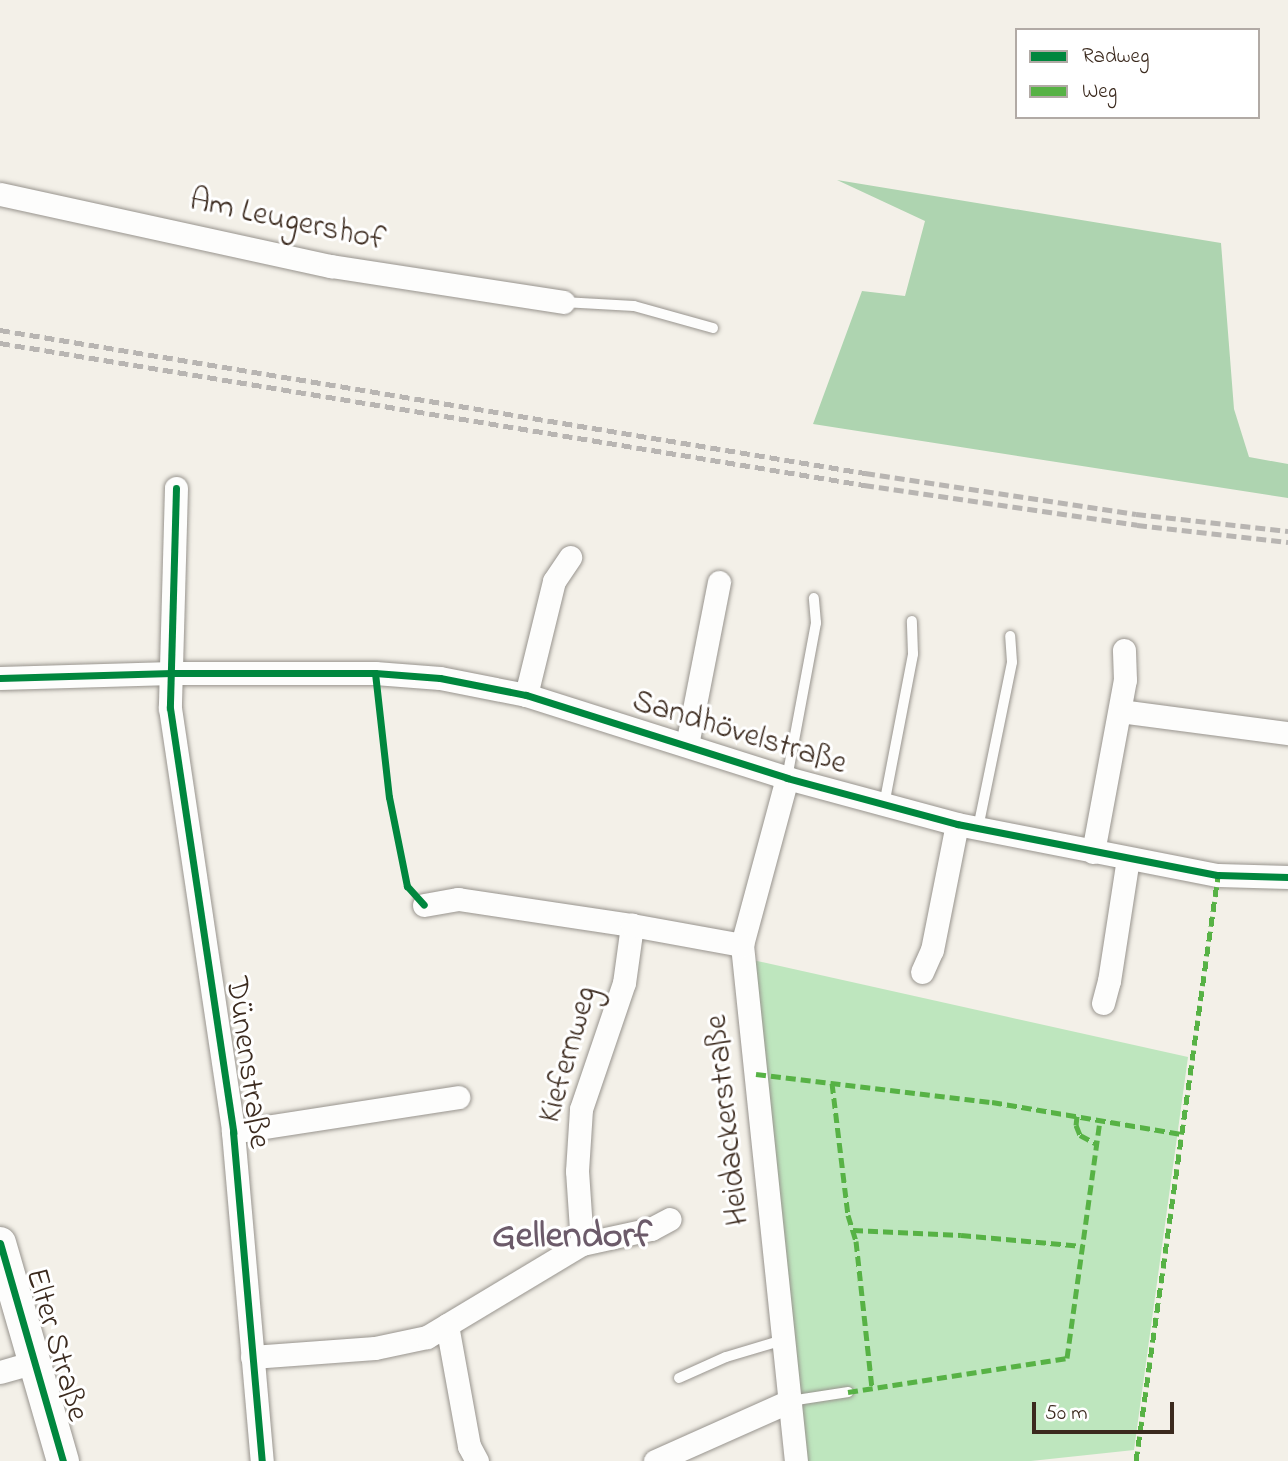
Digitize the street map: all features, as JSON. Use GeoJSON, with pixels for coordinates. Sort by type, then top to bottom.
{"type":"FeatureCollection","features":[{"type":"Feature","properties":{"kind":"main road","name":"Elter Straße"},"geometry":{"type":"LineString","coordinates":[[0,1242],[63,1461]]}},
{"type":"Feature","properties":{"kind":"street","name":"Am Leugershof"},"geometry":{"type":"LineString","coordinates":[[0,194],[331,266],[563,302]]}},
{"type":"Feature","properties":{"kind":"street"},"geometry":{"type":"LineString","coordinates":[[172,673],[176,488]]}},
{"type":"Feature","properties":{"kind":"street"},"geometry":{"type":"LineString","coordinates":[[526,695],[554,581],[570,556]]}},
{"type":"Feature","properties":{"kind":"street","name":"Sandhövelstraße"},"geometry":{"type":"LineString","coordinates":[[687,745],[719,582]]}},
{"type":"Feature","properties":{"kind":"street"},"geometry":{"type":"LineString","coordinates":[[1093,852],[1125,680],[1124,650]]}},
{"type":"Feature","properties":{"kind":"street","name":"Sandhövelstraße"},"geometry":{"type":"LineString","coordinates":[[0,678],[172,673],[375,673],[440,678],[526,695],[787,778],[968,826],[1218,875],[1288,877]]}},
{"type":"Feature","properties":{"kind":"street","name":"Dünenstraße"},"geometry":{"type":"LineString","coordinates":[[172,673],[170,708],[180,791],[233,1132],[262,1461]]}},
{"type":"Feature","properties":{"kind":"street"},"geometry":{"type":"LineString","coordinates":[[1119,711],[1288,733]]}},
{"type":"Feature","properties":{"kind":"street","name":"Heidackerstraße"},"geometry":{"type":"LineString","coordinates":[[787,778],[742,945],[796,1461]]}},
{"type":"Feature","properties":{"kind":"street"},"geometry":{"type":"LineString","coordinates":[[922,972],[932,950],[968,826]]}},
{"type":"Feature","properties":{"kind":"street"},"geometry":{"type":"LineString","coordinates":[[1103,1003],[1109,981],[1128,858]]}},
{"type":"Feature","properties":{"kind":"street"},"geometry":{"type":"LineString","coordinates":[[424,905],[458,899],[632,925],[742,945]]}},
{"type":"Feature","properties":{"kind":"street","name":"Kiefernweg"},"geometry":{"type":"LineString","coordinates":[[582,1244],[577,1171],[581,1109],[624,983],[632,925]]}},
{"type":"Feature","properties":{"kind":"street","name":"Dünenstraße"},"geometry":{"type":"LineString","coordinates":[[233,1132],[458,1097]]}},
{"type":"Feature","properties":{"kind":"street"},"geometry":{"type":"LineString","coordinates":[[252,1356],[375,1349],[426,1337],[582,1244],[651,1228],[670,1219]]}},
{"type":"Feature","properties":{"kind":"street"},"geometry":{"type":"LineString","coordinates":[[447,1325],[468,1446],[477,1461]]}},
{"type":"Feature","properties":{"kind":"street"},"geometry":{"type":"LineString","coordinates":[[0,1372],[34,1362]]}},
{"type":"Feature","properties":{"kind":"street"},"geometry":{"type":"LineString","coordinates":[[655,1461],[790,1401]]}},
{"type":"Feature","properties":{"kind":"lane"},"geometry":{"type":"LineString","coordinates":[[563,302],[634,306],[713,328]]}},
{"type":"Feature","properties":{"kind":"lane","name":"Sandhövelstraße"},"geometry":{"type":"LineString","coordinates":[[787,778],[816,623],[814,598]]}},
{"type":"Feature","properties":{"kind":"lane","name":"Sandhövelstraße"},"geometry":{"type":"LineString","coordinates":[[884,804],[913,654],[912,621]]}},
{"type":"Feature","properties":{"kind":"lane"},"geometry":{"type":"LineString","coordinates":[[968,826],[1012,662],[1010,636]]}},
{"type":"Feature","properties":{"kind":"lane"},"geometry":{"type":"LineString","coordinates":[[679,1378],[726,1357],[783,1340]]}},
{"type":"Feature","properties":{"kind":"lane"},"geometry":{"type":"LineString","coordinates":[[790,1401],[848,1392]]}},
{"type":"Feature","properties":{"kind":"green space"},"geometry":{"type":"Polygon","coordinates":[[[837,180],[1221,243],[1234,409],[1249,457],[1288,464],[1288,498],[813,424],[862,291],[905,296],[925,221],[837,180]]]}},
{"type":"Feature","properties":{"kind":"green space"},"geometry":{"type":"Polygon","coordinates":[[[748,959],[1188,1057],[1134,1450],[1031,1461],[800,1461],[748,959]]]}},
{"type":"Feature","properties":{"kind":"railway"},"geometry":{"type":"LineString","coordinates":[[0,330],[865,473],[1136,514],[1288,531]]}},
{"type":"Feature","properties":{"kind":"railway"},"geometry":{"type":"LineString","coordinates":[[0,343],[864,485],[1137,525],[1288,542]]}},
{"type":"Feature","properties":{"kind":"marked path"},"geometry":{"type":"LineString","coordinates":[[1136,1461],[1218,875]]}},
{"type":"Feature","properties":{"kind":"marked path"},"geometry":{"type":"LineString","coordinates":[[756,1074],[992,1102],[1181,1134]]}},
{"type":"Feature","properties":{"kind":"marked path"},"geometry":{"type":"LineString","coordinates":[[832,1083],[848,1215],[856,1241],[872,1389]]}},
{"type":"Feature","properties":{"kind":"marked path"},"geometry":{"type":"LineString","coordinates":[[1077,1116],[1076,1125],[1080,1135],[1097,1144]]}},
{"type":"Feature","properties":{"kind":"marked path"},"geometry":{"type":"LineString","coordinates":[[848,1392],[1067,1358],[1100,1120]]}},
{"type":"Feature","properties":{"kind":"marked path"},"geometry":{"type":"LineString","coordinates":[[853,1230],[961,1235],[1083,1246]]}},
{"type":"Feature","properties":{"kind":"cycle path"},"geometry":{"type":"LineString","coordinates":[[176,488],[170,708],[233,1132],[262,1461]]}},
{"type":"Feature","properties":{"kind":"cycle path"},"geometry":{"type":"LineString","coordinates":[[0,678],[172,673],[375,673],[440,678],[526,695],[787,778],[957,824],[1218,875],[1288,877]]}},
{"type":"Feature","properties":{"kind":"cycle path"},"geometry":{"type":"LineString","coordinates":[[375,673],[389,797],[407,886],[424,905]]}},
{"type":"Feature","properties":{"kind":"cycle path"},"geometry":{"type":"LineString","coordinates":[[0,1243],[63,1461]]}},
{"type":"Feature","properties":{"kind":"district","name":"Gellendorf"},"geometry":{"type":"Point","coordinates":[572,1238]}}]}
